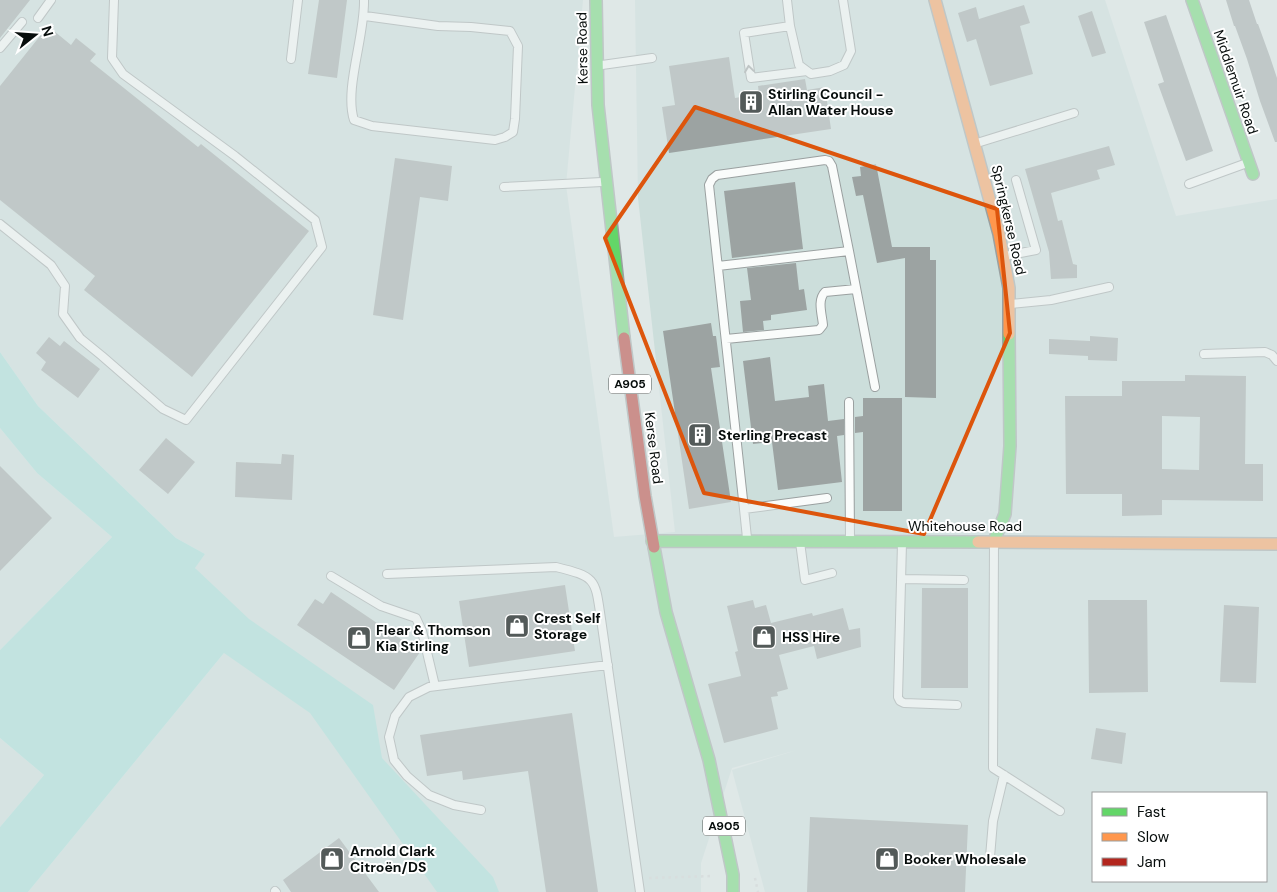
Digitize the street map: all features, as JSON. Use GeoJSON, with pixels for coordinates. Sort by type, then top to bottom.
{"type":"FeatureCollection","features":[{"type":"Feature","properties":{"kind":"street","name":"Kerse Road"},"geometry":{"type":"LineString","coordinates":[[596,0],[598,104],[617,286],[652,541],[666,612],[708,760],[724,826],[733,892]]}},
{"type":"Feature","properties":{"kind":"street","name":"Springkerse Road"},"geometry":{"type":"LineString","coordinates":[[935,0],[999,234],[1009,288],[1010,446],[1005,514],[994,541]]}},
{"type":"Feature","properties":{"kind":"street","name":"Middlemuir Road"},"geometry":{"type":"LineString","coordinates":[[1192,0],[1253,174]]}},
{"type":"Feature","properties":{"kind":"street","name":"Whitehouse Road"},"geometry":{"type":"LineString","coordinates":[[652,541],[800,540],[1277,544]]}},
{"type":"Feature","properties":{"kind":"lane"},"geometry":{"type":"LineString","coordinates":[[38,18],[51,0]]}},
{"type":"Feature","properties":{"kind":"lane"},"geometry":{"type":"LineString","coordinates":[[0,224],[52,264],[65,286],[63,314],[80,338],[163,409],[186,420],[322,248],[315,220],[235,156],[123,74],[112,58],[114,0]]}},
{"type":"Feature","properties":{"kind":"lane"},"geometry":{"type":"LineString","coordinates":[[291,59],[298,0]]}},
{"type":"Feature","properties":{"kind":"lane"},"geometry":{"type":"LineString","coordinates":[[364,0],[364,16],[352,89],[351,112],[354,120],[372,126],[495,140],[513,132],[518,46],[510,31],[438,26],[364,16]]}},
{"type":"Feature","properties":{"kind":"lane"},"geometry":{"type":"LineString","coordinates":[[787,0],[790,26],[799,65],[811,74],[830,71],[844,65],[851,51],[843,0]]}},
{"type":"Feature","properties":{"kind":"lane"},"geometry":{"type":"LineString","coordinates":[[0,48],[22,22]]}},
{"type":"Feature","properties":{"kind":"lane"},"geometry":{"type":"LineString","coordinates":[[790,26],[744,33],[751,78],[807,70]]}},
{"type":"Feature","properties":{"kind":"lane"},"geometry":{"type":"LineString","coordinates":[[597,65],[652,58]]}},
{"type":"Feature","properties":{"kind":"lane"},"geometry":{"type":"LineString","coordinates":[[975,144],[1074,113]]}},
{"type":"Feature","properties":{"kind":"lane"},"geometry":{"type":"LineString","coordinates":[[747,540],[710,185],[712,179],[717,175],[829,161],[832,166],[875,387]]}},
{"type":"Feature","properties":{"kind":"lane"},"geometry":{"type":"LineString","coordinates":[[1190,184],[1249,163]]}},
{"type":"Feature","properties":{"kind":"lane"},"geometry":{"type":"LineString","coordinates":[[1003,257],[1036,250],[1016,180]]}},
{"type":"Feature","properties":{"kind":"lane"},"geometry":{"type":"LineString","coordinates":[[504,187],[606,181]]}},
{"type":"Feature","properties":{"kind":"lane"},"geometry":{"type":"LineString","coordinates":[[718,266],[849,251]]}},
{"type":"Feature","properties":{"kind":"lane"},"geometry":{"type":"LineString","coordinates":[[1009,304],[1051,300],[1109,287]]}},
{"type":"Feature","properties":{"kind":"lane"},"geometry":{"type":"LineString","coordinates":[[726,339],[819,330],[823,325],[821,296],[825,292],[856,289]]}},
{"type":"Feature","properties":{"kind":"lane"},"geometry":{"type":"LineString","coordinates":[[1204,354],[1265,352],[1272,355],[1277,361]]}},
{"type":"Feature","properties":{"kind":"lane"},"geometry":{"type":"LineString","coordinates":[[849,402],[850,541]]}},
{"type":"Feature","properties":{"kind":"lane"},"geometry":{"type":"LineString","coordinates":[[744,509],[827,498]]}},
{"type":"Feature","properties":{"kind":"lane"},"geometry":{"type":"LineString","coordinates":[[800,540],[805,580],[832,573]]}},
{"type":"Feature","properties":{"kind":"lane"},"geometry":{"type":"LineString","coordinates":[[902,541],[898,697],[904,703],[958,705]]}},
{"type":"Feature","properties":{"kind":"lane"},"geometry":{"type":"LineString","coordinates":[[994,541],[993,768],[1060,811]]}},
{"type":"Feature","properties":{"kind":"lane"},"geometry":{"type":"LineString","coordinates":[[387,574],[556,567],[578,572],[590,579],[597,590],[640,892]]}},
{"type":"Feature","properties":{"kind":"lane"},"geometry":{"type":"LineString","coordinates":[[331,576],[381,606],[416,618],[422,631],[435,686]]}},
{"type":"Feature","properties":{"kind":"lane"},"geometry":{"type":"LineString","coordinates":[[901,580],[964,580]]}},
{"type":"Feature","properties":{"kind":"lane"},"geometry":{"type":"LineString","coordinates":[[481,810],[454,805],[429,795],[407,776],[394,760],[390,738],[395,716],[410,697],[429,687],[435,686],[608,665]]}},
{"type":"Feature","properties":{"kind":"lane"},"geometry":{"type":"LineString","coordinates":[[990,857],[992,821],[1004,775]]}},
{"type":"Feature","properties":{"kind":"path"},"geometry":{"type":"LineString","coordinates":[[638,878],[697,876]]}},
{"type":"Feature","properties":{"kind":"highlighted area"},"geometry":{"type":"Polygon","coordinates":[[[695,107],[997,209],[1010,333],[924,534],[704,493],[605,238],[695,107]]]}},
{"type":"Feature","properties":{"kind":"shaded area"},"geometry":{"type":"Polygon","coordinates":[[[0,0],[583,0],[566,185],[614,537],[675,532],[638,198],[635,0],[1105,0],[1176,216],[1277,199],[1277,892],[765,892],[732,770],[797,750],[732,768],[701,863],[701,892],[28,892],[224,653],[195,567],[205,554],[176,538],[38,406],[0,352],[0,0]]]}},
{"type":"Feature","properties":{"kind":"shaded area"},"geometry":{"type":"Polygon","coordinates":[[[0,352],[38,406],[176,538],[205,554],[195,568],[249,619],[373,705],[382,758],[493,877],[499,892],[437,892],[310,713],[224,653],[28,892],[0,892],[0,827],[44,775],[0,738],[0,650],[112,537],[37,473],[0,428],[0,352]]]}},
{"type":"Feature","properties":{"kind":"shaded area"},"geometry":{"type":"Polygon","coordinates":[[[0,428],[37,473],[112,537],[0,650],[0,428]]]}},
{"type":"Feature","properties":{"kind":"shaded area"},"geometry":{"type":"Polygon","coordinates":[[[0,738],[44,775],[0,827],[0,738]]]}},
{"type":"Feature","properties":{"kind":"building"},"geometry":{"type":"Polygon","coordinates":[[[0,0],[30,0],[0,38],[0,0]]]}},
{"type":"Feature","properties":{"kind":"building"},"geometry":{"type":"Polygon","coordinates":[[[319,0],[347,0],[337,78],[308,74],[319,0]]]}},
{"type":"Feature","properties":{"kind":"building"},"geometry":{"type":"Polygon","coordinates":[[[1226,0],[1249,0],[1270,57],[1277,78],[1277,142],[1275,142],[1260,101],[1226,0]]]}},
{"type":"Feature","properties":{"kind":"building"},"geometry":{"type":"Polygon","coordinates":[[[1024,5],[1030,23],[1020,26],[1033,74],[990,86],[976,39],[967,42],[958,13],[976,7],[979,19],[1024,5]]]}},
{"type":"Feature","properties":{"kind":"building"},"geometry":{"type":"Polygon","coordinates":[[[1092,11],[1106,53],[1092,57],[1078,16],[1092,11]]]}},
{"type":"Feature","properties":{"kind":"building"},"geometry":{"type":"Polygon","coordinates":[[[1166,15],[1213,151],[1186,161],[1158,84],[1164,82],[1144,22],[1166,15]]]}},
{"type":"Feature","properties":{"kind":"building"},"geometry":{"type":"Polygon","coordinates":[[[48,26],[71,45],[76,38],[96,54],[90,61],[198,147],[201,144],[309,231],[192,377],[84,290],[95,276],[0,200],[0,86],[48,26]]]}},
{"type":"Feature","properties":{"kind":"building","name":"Stirling Council - Allan Water House"},"geometry":{"type":"Polygon","coordinates":[[[729,57],[735,98],[759,94],[758,86],[805,79],[807,90],[825,87],[831,129],[669,153],[662,107],[675,105],[669,66],[729,57]]]}},
{"type":"Feature","properties":{"kind":"building"},"geometry":{"type":"Polygon","coordinates":[[[1109,146],[1115,165],[1097,170],[1100,179],[1051,193],[1058,221],[1062,220],[1073,264],[1077,265],[1077,278],[1051,279],[1049,252],[1025,169],[1109,146]]]}},
{"type":"Feature","properties":{"kind":"building"},"geometry":{"type":"Polygon","coordinates":[[[395,158],[452,166],[448,201],[420,197],[403,320],[373,315],[395,158]]]}},
{"type":"Feature","properties":{"kind":"building"},"geometry":{"type":"Polygon","coordinates":[[[876,164],[892,247],[930,247],[930,260],[936,260],[936,398],[905,397],[905,258],[877,263],[863,195],[856,196],[852,177],[861,176],[860,167],[876,164]]]}},
{"type":"Feature","properties":{"kind":"building"},"geometry":{"type":"Polygon","coordinates":[[[795,182],[803,249],[732,258],[724,191],[795,182]]]}},
{"type":"Feature","properties":{"kind":"building"},"geometry":{"type":"Polygon","coordinates":[[[796,263],[799,290],[804,289],[807,310],[771,315],[771,320],[763,321],[764,330],[743,332],[740,301],[751,300],[747,268],[796,263]]]}},
{"type":"Feature","properties":{"kind":"building","name":"Sterling Precast"},"geometry":{"type":"Polygon","coordinates":[[[711,323],[713,336],[716,336],[720,367],[711,368],[731,502],[689,509],[663,331],[711,323]]]}},
{"type":"Feature","properties":{"kind":"building"},"geometry":{"type":"Polygon","coordinates":[[[1090,336],[1118,338],[1117,361],[1088,360],[1088,356],[1049,354],[1049,339],[1090,341],[1090,336]]]}},
{"type":"Feature","properties":{"kind":"building"},"geometry":{"type":"Polygon","coordinates":[[[49,337],[60,346],[64,341],[100,369],[78,398],[41,370],[46,362],[36,353],[49,337]]]}},
{"type":"Feature","properties":{"kind":"building"},"geometry":{"type":"Polygon","coordinates":[[[770,357],[775,401],[809,397],[808,386],[824,384],[828,421],[844,419],[844,435],[837,436],[842,482],[778,490],[772,442],[753,444],[743,361],[770,357]]]}},
{"type":"Feature","properties":{"kind":"building"},"geometry":{"type":"Polygon","coordinates":[[[1185,375],[1246,376],[1245,464],[1263,464],[1263,501],[1162,500],[1162,515],[1122,516],[1122,494],[1066,494],[1065,396],[1122,396],[1122,381],[1185,381],[1185,375]],[[1162,416],[1162,469],[1199,470],[1200,417],[1162,416]]]}},
{"type":"Feature","properties":{"kind":"building"},"geometry":{"type":"Polygon","coordinates":[[[863,398],[902,398],[902,511],[863,511],[863,432],[855,433],[855,417],[863,416],[863,398]]]}},
{"type":"Feature","properties":{"kind":"building"},"geometry":{"type":"Polygon","coordinates":[[[166,438],[195,462],[168,494],[139,470],[166,438]]]}},
{"type":"Feature","properties":{"kind":"building"},"geometry":{"type":"Polygon","coordinates":[[[282,454],[294,455],[292,500],[235,497],[236,462],[281,464],[282,454]]]}},
{"type":"Feature","properties":{"kind":"building"},"geometry":{"type":"Polygon","coordinates":[[[0,466],[52,518],[0,571],[0,466]]]}},
{"type":"Feature","properties":{"kind":"building","name":"Crest Self Storage"},"geometry":{"type":"Polygon","coordinates":[[[565,585],[575,651],[469,667],[459,601],[565,585]]]}},
{"type":"Feature","properties":{"kind":"building"},"geometry":{"type":"Polygon","coordinates":[[[922,588],[968,588],[968,688],[921,688],[922,588]]]}},
{"type":"Feature","properties":{"kind":"building","name":"Flear & Thomson Kia Stirling"},"geometry":{"type":"Polygon","coordinates":[[[331,592],[420,652],[394,690],[297,625],[315,599],[323,604],[331,592]]]}},
{"type":"Feature","properties":{"kind":"building"},"geometry":{"type":"Polygon","coordinates":[[[753,600],[755,608],[766,605],[771,623],[812,613],[813,616],[843,608],[849,630],[860,628],[861,647],[817,659],[814,646],[779,655],[788,689],[777,692],[778,696],[771,697],[778,729],[724,743],[708,684],[741,676],[735,652],[738,651],[727,606],[753,600]]]}},
{"type":"Feature","properties":{"kind":"building"},"geometry":{"type":"Polygon","coordinates":[[[1088,600],[1147,600],[1148,692],[1089,693],[1088,600]]]}},
{"type":"Feature","properties":{"kind":"building"},"geometry":{"type":"Polygon","coordinates":[[[1224,605],[1259,607],[1256,683],[1220,682],[1224,605]]]}},
{"type":"Feature","properties":{"kind":"building"},"geometry":{"type":"Polygon","coordinates":[[[572,713],[598,892],[546,892],[528,771],[463,780],[462,771],[427,776],[420,735],[572,713]]]}},
{"type":"Feature","properties":{"kind":"building"},"geometry":{"type":"Polygon","coordinates":[[[1096,728],[1126,733],[1122,764],[1091,759],[1096,728]]]}},
{"type":"Feature","properties":{"kind":"building","name":"Booker Wholesale"},"geometry":{"type":"Polygon","coordinates":[[[810,817],[968,825],[965,892],[807,892],[810,817]]]}},
{"type":"Feature","properties":{"kind":"building","name":"Arnold Clark Citroën/DS"},"geometry":{"type":"Polygon","coordinates":[[[339,838],[379,892],[291,892],[283,880],[339,838]]]}},
{"type":"Feature","properties":{"kind":"traffic: fast"},"geometry":{"type":"LineString","coordinates":[[596,0],[598,105],[624,338]]}},
{"type":"Feature","properties":{"kind":"traffic: fast"},"geometry":{"type":"LineString","coordinates":[[1192,0],[1253,174]]}},
{"type":"Feature","properties":{"kind":"traffic: fast"},"geometry":{"type":"LineString","coordinates":[[994,541],[1005,514],[1010,446],[1009,334]]}},
{"type":"Feature","properties":{"kind":"traffic: fast"},"geometry":{"type":"LineString","coordinates":[[652,541],[978,542]]}},
{"type":"Feature","properties":{"kind":"traffic: fast"},"geometry":{"type":"LineString","coordinates":[[654,547],[666,612],[709,760],[733,875],[733,892]]}},
{"type":"Feature","properties":{"kind":"traffic: slow"},"geometry":{"type":"LineString","coordinates":[[935,0],[999,234],[1009,288],[1009,334]]}},
{"type":"Feature","properties":{"kind":"traffic: slow"},"geometry":{"type":"LineString","coordinates":[[978,542],[1277,544]]}},
{"type":"Feature","properties":{"kind":"traffic: jam"},"geometry":{"type":"LineString","coordinates":[[624,338],[645,496],[654,547]]}},
{"type":"Feature","properties":{"kind":"place","name":"Stirling Council - Allan Water House"},"geometry":{"type":"Point","coordinates":[751,102]}},
{"type":"Feature","properties":{"kind":"place","name":"Sterling Precast"},"geometry":{"type":"Point","coordinates":[700,435]}},
{"type":"Feature","properties":{"kind":"place","name":"Crest Self Storage"},"geometry":{"type":"Point","coordinates":[517,626]}},
{"type":"Feature","properties":{"kind":"place","name":"HSS Hire"},"geometry":{"type":"Point","coordinates":[764,637]}},
{"type":"Feature","properties":{"kind":"place","name":"Flear & Thomson Kia Stirling"},"geometry":{"type":"Point","coordinates":[359,638]}},
{"type":"Feature","properties":{"kind":"place","name":"Arnold Clark Citroën/DS"},"geometry":{"type":"Point","coordinates":[332,859]}},
{"type":"Feature","properties":{"kind":"place","name":"Booker Wholesale"},"geometry":{"type":"Point","coordinates":[887,859]}}]}
